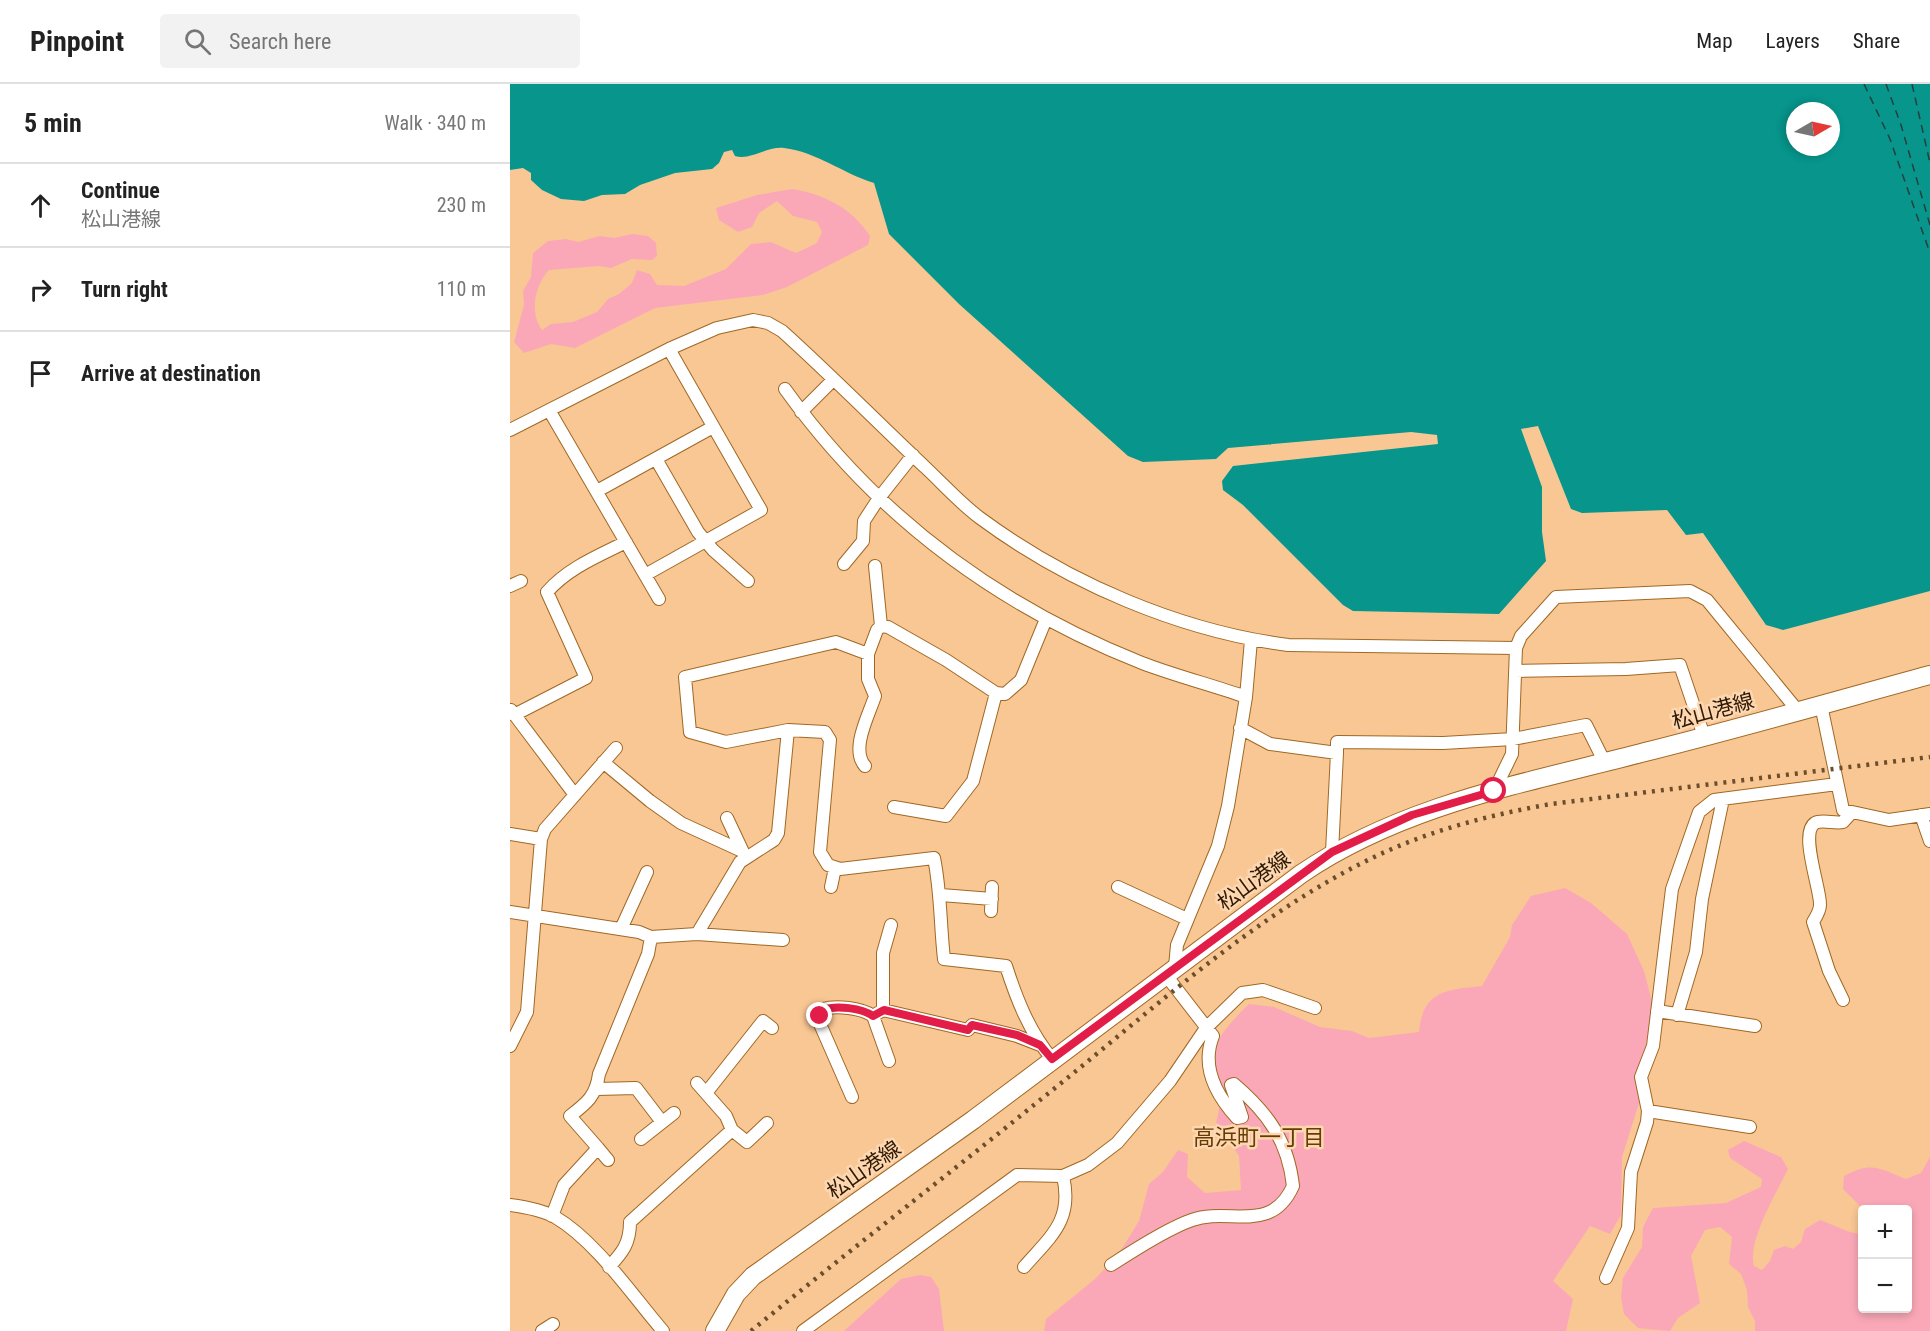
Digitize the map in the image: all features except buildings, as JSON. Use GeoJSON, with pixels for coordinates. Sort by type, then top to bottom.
{"type":"FeatureCollection","features":[{"type":"Feature","properties":{"kind":"main road","name":"松山港線"},"geometry":{"type":"LineString","coordinates":[[715,1331],[736,1294],[753,1276],[973,1120],[1332,852],[1412,815],[1930,675]]}},
{"type":"Feature","properties":{"kind":"street"},"geometry":{"type":"LineString","coordinates":[[510,430],[669,349],[717,328],[753,320],[768,323],[782,331],[979,518],[1053,565],[1184,621],[1251,640],[1288,645],[1516,648]]}},
{"type":"Feature","properties":{"kind":"street"},"geometry":{"type":"LineString","coordinates":[[645,575],[760,510],[669,349]]}},
{"type":"Feature","properties":{"kind":"street"},"geometry":{"type":"LineString","coordinates":[[801,412],[833,380]]}},
{"type":"Feature","properties":{"kind":"street"},"geometry":{"type":"LineString","coordinates":[[785,389],[801,412],[879,498],[966,571],[1046,619],[1144,664],[1246,697]]}},
{"type":"Feature","properties":{"kind":"street"},"geometry":{"type":"LineString","coordinates":[[549,410],[658,599]]}},
{"type":"Feature","properties":{"kind":"street"},"geometry":{"type":"LineString","coordinates":[[597,491],[713,427]]}},
{"type":"Feature","properties":{"kind":"street"},"geometry":{"type":"LineString","coordinates":[[844,564],[863,541],[864,521],[913,455]]}},
{"type":"Feature","properties":{"kind":"street"},"geometry":{"type":"LineString","coordinates":[[656,459],[705,542],[748,581]]}},
{"type":"Feature","properties":{"kind":"street"},"geometry":{"type":"LineString","coordinates":[[575,795],[512,712],[586,678],[547,592],[558,579],[626,542]]}},
{"type":"Feature","properties":{"kind":"street"},"geometry":{"type":"LineString","coordinates":[[865,766],[861,762],[861,739],[875,696],[868,679],[868,654],[877,630],[881,626],[875,566]]}},
{"type":"Feature","properties":{"kind":"street"},"geometry":{"type":"LineString","coordinates":[[1494,791],[1508,766],[1513,739],[1516,648],[1521,636],[1556,597],[1690,591],[1707,600],[1798,711]]}},
{"type":"Feature","properties":{"kind":"street"},"geometry":{"type":"LineString","coordinates":[[881,626],[888,627],[946,660],[996,693],[1010,692],[1021,680],[1046,619]]}},
{"type":"Feature","properties":{"kind":"street"},"geometry":{"type":"LineString","coordinates":[[1111,1265],[1191,1220],[1218,1216],[1235,1219],[1271,1212],[1283,1203],[1293,1186],[1286,1153],[1265,1112],[1234,1084],[1230,1085],[1242,1117],[1237,1118],[1229,1108],[1209,1072],[1207,1050],[1213,1036],[1170,971],[1177,945],[1218,846],[1228,806],[1246,697],[1251,640]]}},
{"type":"Feature","properties":{"kind":"street"},"geometry":{"type":"LineString","coordinates":[[868,654],[836,642],[685,677],[690,732],[726,742],[788,730],[825,732],[830,740],[820,852],[828,865],[835,868],[934,858],[941,895],[938,907],[944,959],[1005,966],[1019,1005],[1040,1045],[1052,1059]]}},
{"type":"Feature","properties":{"kind":"street"},"geometry":{"type":"LineString","coordinates":[[1515,671],[1626,669],[1680,665],[1704,736]]}},
{"type":"Feature","properties":{"kind":"street"},"geometry":{"type":"LineString","coordinates":[[894,807],[946,816],[973,781],[996,693]]}},
{"type":"Feature","properties":{"kind":"street"},"geometry":{"type":"LineString","coordinates":[[1821,705],[1843,810],[1889,820],[1926,814],[1930,841]]}},
{"type":"Feature","properties":{"kind":"street"},"geometry":{"type":"LineString","coordinates":[[1332,852],[1337,742],[1443,743],[1513,739],[1586,725],[1605,763]]}},
{"type":"Feature","properties":{"kind":"street"},"geometry":{"type":"LineString","coordinates":[[1240,728],[1270,744],[1337,753]]}},
{"type":"Feature","properties":{"kind":"street"},"geometry":{"type":"LineString","coordinates":[[697,934],[744,854],[774,840],[778,833],[788,730]]}},
{"type":"Feature","properties":{"kind":"street"},"geometry":{"type":"LineString","coordinates":[[510,1046],[527,1012],[541,839],[545,830],[616,748]]}},
{"type":"Feature","properties":{"kind":"street"},"geometry":{"type":"LineString","coordinates":[[603,762],[681,823],[744,854]]}},
{"type":"Feature","properties":{"kind":"street"},"geometry":{"type":"LineString","coordinates":[[1606,1278],[1628,1228],[1631,1173],[1648,1112],[1641,1077],[1653,1046],[1672,889],[1699,812],[1714,800],[1837,784]]}},
{"type":"Feature","properties":{"kind":"street"},"geometry":{"type":"LineString","coordinates":[[1677,1015],[1696,952],[1702,899],[1723,799]]}},
{"type":"Feature","properties":{"kind":"street"},"geometry":{"type":"LineString","coordinates":[[1843,1000],[1829,971],[1813,922],[1820,908],[1820,896],[1812,874],[1811,833],[1812,825],[1817,822],[1843,822],[1851,812]]}},
{"type":"Feature","properties":{"kind":"street"},"geometry":{"type":"LineString","coordinates":[[727,818],[744,854]]}},
{"type":"Feature","properties":{"kind":"street"},"geometry":{"type":"LineString","coordinates":[[510,834],[541,839]]}},
{"type":"Feature","properties":{"kind":"street"},"geometry":{"type":"LineString","coordinates":[[831,887],[835,868]]}},
{"type":"Feature","properties":{"kind":"street"},"geometry":{"type":"LineString","coordinates":[[621,929],[647,872]]}},
{"type":"Feature","properties":{"kind":"street"},"geometry":{"type":"LineString","coordinates":[[1118,886],[1187,919]]}},
{"type":"Feature","properties":{"kind":"street"},"geometry":{"type":"LineString","coordinates":[[941,895],[992,899]]}},
{"type":"Feature","properties":{"kind":"street"},"geometry":{"type":"LineString","coordinates":[[510,912],[621,929],[651,937],[697,934],[783,940]]}},
{"type":"Feature","properties":{"kind":"street"},"geometry":{"type":"LineString","coordinates":[[889,1061],[878,1013],[883,953],[891,925]]}},
{"type":"Feature","properties":{"kind":"street"},"geometry":{"type":"LineString","coordinates":[[608,1160],[570,1116],[592,1098],[597,1089],[599,1074],[648,954],[651,937]]}},
{"type":"Feature","properties":{"kind":"street"},"geometry":{"type":"LineString","coordinates":[[803,1331],[1017,1175],[1063,1176],[1088,1165],[1125,1135],[1170,1081],[1206,1028],[1225,1007],[1242,993],[1263,990],[1314,1008]]}},
{"type":"Feature","properties":{"kind":"street"},"geometry":{"type":"LineString","coordinates":[[852,1097],[820,1024],[823,1010],[830,1007],[878,1013],[968,1030],[972,1025],[1017,1035],[1040,1045]]}},
{"type":"Feature","properties":{"kind":"street"},"geometry":{"type":"LineString","coordinates":[[1657,1011],[1755,1026]]}},
{"type":"Feature","properties":{"kind":"street"},"geometry":{"type":"LineString","coordinates":[[767,1123],[747,1142],[732,1130],[726,1116],[701,1088],[763,1021],[772,1028]]}},
{"type":"Feature","properties":{"kind":"street"},"geometry":{"type":"LineString","coordinates":[[597,1089],[636,1088],[662,1122]]}},
{"type":"Feature","properties":{"kind":"street"},"geometry":{"type":"LineString","coordinates":[[1648,1112],[1750,1127]]}},
{"type":"Feature","properties":{"kind":"street"},"geometry":{"type":"LineString","coordinates":[[641,1139],[674,1113]]}},
{"type":"Feature","properties":{"kind":"street"},"geometry":{"type":"LineString","coordinates":[[609,1268],[625,1250],[630,1238],[630,1222],[732,1130]]}},
{"type":"Feature","properties":{"kind":"street"},"geometry":{"type":"LineString","coordinates":[[552,1216],[564,1185],[598,1148]]}},
{"type":"Feature","properties":{"kind":"street"},"geometry":{"type":"LineString","coordinates":[[1024,1266],[1049,1238],[1065,1212],[1068,1197],[1063,1176]]}},
{"type":"Feature","properties":{"kind":"street"},"geometry":{"type":"LineString","coordinates":[[510,1205],[552,1216],[580,1236],[663,1331]]}},
{"type":"Feature","properties":{"kind":"shaded area"},"geometry":{"type":"Polygon","coordinates":[[[792,189],[826,199],[846,210],[870,236],[868,245],[787,287],[763,295],[655,308],[575,348],[551,344],[524,353],[514,342],[524,305],[523,291],[531,277],[533,253],[548,241],[566,239],[578,242],[600,236],[614,238],[632,234],[648,236],[656,243],[657,256],[652,260],[632,259],[611,268],[599,266],[549,270],[540,283],[535,299],[536,315],[542,330],[551,324],[573,322],[597,312],[608,299],[619,294],[632,283],[637,270],[650,274],[657,285],[684,286],[726,269],[751,244],[771,242],[796,253],[817,243],[822,232],[817,222],[793,216],[777,201],[759,213],[752,227],[738,232],[719,220],[716,208],[757,195],[792,189]]]}},
{"type":"Feature","properties":{"kind":"shaded area"},"geometry":{"type":"Polygon","coordinates":[[[1565,888],[1591,903],[1627,934],[1644,971],[1657,1021],[1651,1065],[1622,1157],[1621,1215],[1610,1234],[1590,1226],[1553,1281],[1573,1299],[1566,1331],[1044,1331],[1046,1319],[1095,1279],[1118,1255],[1139,1221],[1149,1184],[1163,1172],[1178,1150],[1188,1154],[1187,1177],[1205,1193],[1241,1190],[1239,1156],[1216,1122],[1219,1106],[1211,1067],[1219,1040],[1249,1004],[1274,1007],[1320,1027],[1352,1031],[1369,1038],[1419,1032],[1421,1018],[1431,1000],[1447,991],[1482,986],[1510,937],[1512,925],[1531,896],[1565,888]]]}},
{"type":"Feature","properties":{"kind":"shaded area"},"geometry":{"type":"Polygon","coordinates":[[[1744,1141],[1781,1157],[1788,1169],[1759,1230],[1753,1256],[1754,1266],[1762,1270],[1770,1261],[1774,1250],[1785,1246],[1793,1249],[1801,1242],[1805,1229],[1820,1220],[1858,1234],[1858,1313],[1912,1313],[1912,1205],[1859,1205],[1843,1189],[1844,1176],[1868,1167],[1906,1179],[1921,1173],[1930,1157],[1930,1331],[1755,1331],[1755,1321],[1748,1307],[1747,1290],[1741,1274],[1729,1264],[1732,1237],[1720,1227],[1705,1230],[1691,1256],[1700,1303],[1678,1318],[1670,1331],[1638,1328],[1624,1314],[1621,1297],[1623,1278],[1642,1247],[1643,1227],[1653,1208],[1726,1203],[1761,1187],[1762,1179],[1730,1158],[1728,1150],[1744,1141]]]}},
{"type":"Feature","properties":{"kind":"shaded area"},"geometry":{"type":"Polygon","coordinates":[[[920,1275],[931,1277],[939,1289],[944,1331],[844,1331],[901,1279],[920,1275]]]}},
{"type":"Feature","properties":{"kind":"water"},"geometry":{"type":"Polygon","coordinates":[[[510,84],[1930,84],[1930,591],[1783,630],[1766,625],[1703,533],[1686,535],[1667,510],[1582,513],[1571,509],[1538,426],[1521,429],[1542,487],[1542,532],[1546,561],[1499,614],[1353,611],[1343,605],[1243,505],[1223,490],[1222,481],[1233,466],[1438,444],[1437,435],[1411,432],[1228,448],[1216,459],[1143,462],[1128,456],[959,304],[889,234],[874,183],[819,158],[784,148],[771,149],[747,157],[735,156],[732,150],[724,152],[719,163],[712,169],[675,173],[640,185],[625,194],[602,195],[584,201],[561,199],[542,190],[531,180],[531,173],[523,168],[510,170],[510,84]]]}},
{"type":"Feature","properties":{"kind":"ferry route"},"geometry":{"type":"LineString","coordinates":[[1864,84],[1890,139],[1930,253]]}},
{"type":"Feature","properties":{"kind":"ferry route"},"geometry":{"type":"LineString","coordinates":[[1886,84],[1901,125],[1930,225]]}},
{"type":"Feature","properties":{"kind":"ferry route"},"geometry":{"type":"LineString","coordinates":[[1912,84],[1930,163]]}},
{"type":"Feature","properties":{"kind":"railway"},"geometry":{"type":"LineString","coordinates":[[751,1331],[1240,939],[1325,883],[1370,859],[1414,840],[1459,825],[1551,804],[1930,757]]}},
{"type":"Feature","properties":{"kind":"district","name":"高浜町一丁目"},"geometry":{"type":"Point","coordinates":[1259,1137]}},
{"type":"Feature","properties":{"kind":"route"},"geometry":{"type":"LineString","coordinates":[[820,1016],[823,1010],[830,1007],[867,1012],[873,1016],[884,1010],[968,1030],[972,1025],[1017,1035],[1040,1045],[1052,1059],[1332,852],[1412,815],[1494,791]]}}]}
